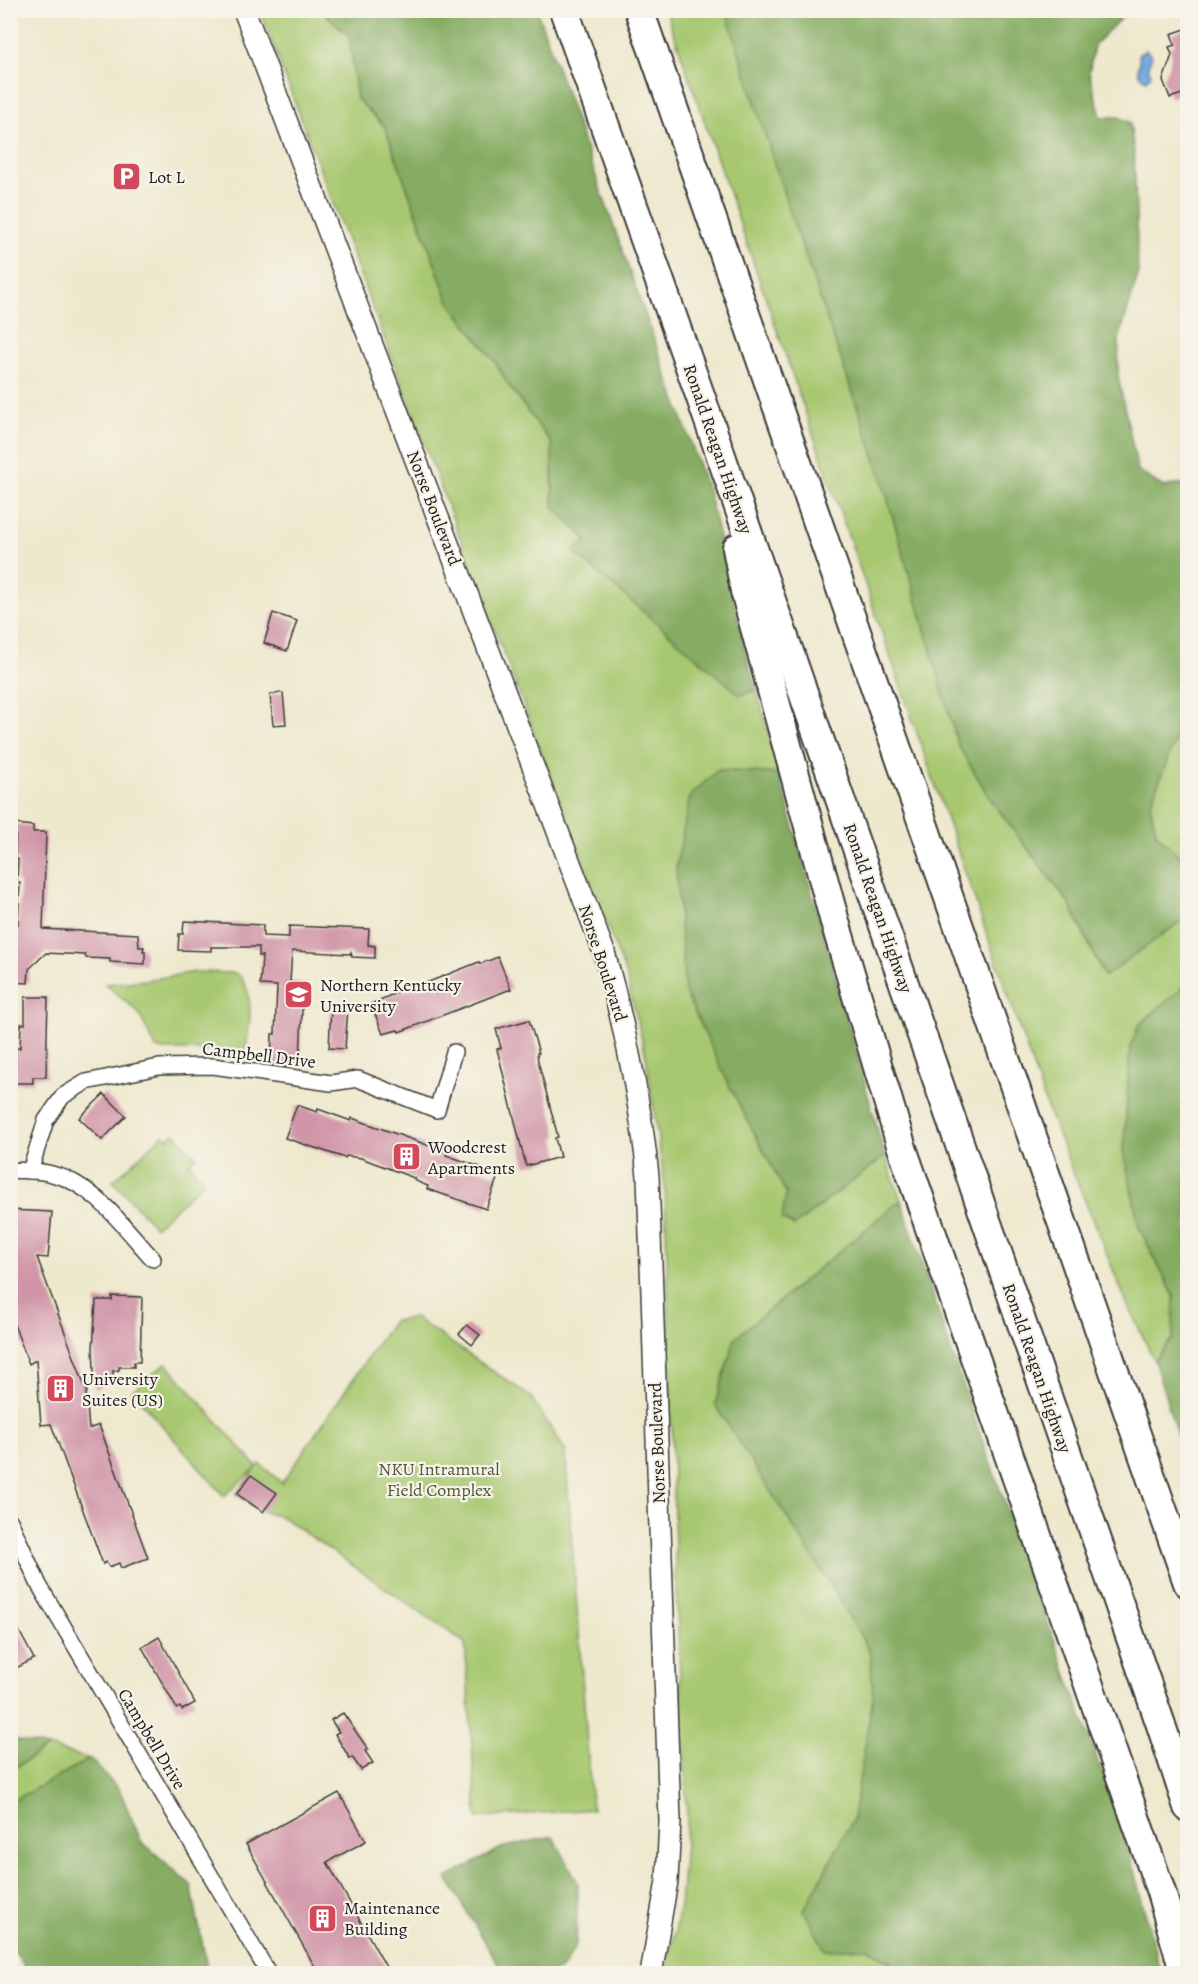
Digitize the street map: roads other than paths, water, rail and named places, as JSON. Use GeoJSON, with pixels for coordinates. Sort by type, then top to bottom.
{"type":"FeatureCollection","features":[{"type":"Feature","properties":{"kind":"highway","name":"Ronald Reagan Highway"},"geometry":{"type":"LineString","coordinates":[[564,10],[1188,1807]]}},
{"type":"Feature","properties":{"kind":"highway"},"geometry":{"type":"LineString","coordinates":[[639,10],[1188,1583]]}},
{"type":"Feature","properties":{"kind":"highway"},"geometry":{"type":"LineString","coordinates":[[721,457],[745,591],[835,922],[885,1094],[1161,1892],[1185,1974]]}},
{"type":"Feature","properties":{"kind":"street","name":"Norse Boulevard"},"geometry":{"type":"LineString","coordinates":[[244,10],[604,952],[628,1041],[648,1176],[670,1813],[668,1881],[651,1974]]}},
{"type":"Feature","properties":{"kind":"street","name":"Campbell Drive"},"geometry":{"type":"LineString","coordinates":[[30,1171],[46,1120],[63,1096],[86,1082],[159,1067],[213,1066],[331,1083],[358,1079],[437,1110],[454,1052]]}},
{"type":"Feature","properties":{"kind":"street"},"geometry":{"type":"LineString","coordinates":[[10,1170],[52,1174],[77,1184],[95,1197],[153,1259]]}},
{"type":"Feature","properties":{"kind":"street","name":"Campbell Drive"},"geometry":{"type":"LineString","coordinates":[[10,1521],[39,1585],[269,1974]]}},
{"type":"Feature","properties":{"kind":"water"},"geometry":{"type":"Polygon","coordinates":[[[1146,50],[1152,56],[1148,66],[1151,75],[1146,80],[1139,74],[1138,68],[1139,54],[1146,50]]]}},
{"type":"Feature","properties":{"kind":"place","name":"Lot L"},"geometry":{"type":"Point","coordinates":[127,177]}},
{"type":"Feature","properties":{"kind":"place","name":"Northern Kentucky University"},"geometry":{"type":"Point","coordinates":[299,995]}},
{"type":"Feature","properties":{"kind":"place","name":"Woodcrest Apartments"},"geometry":{"type":"Point","coordinates":[407,1157]}},
{"type":"Feature","properties":{"kind":"place","name":"University Suites (US)"},"geometry":{"type":"Point","coordinates":[61,1389]}},
{"type":"Feature","properties":{"kind":"place","name":"Maintenance Building"},"geometry":{"type":"Point","coordinates":[323,1918]}},
{"type":"Feature","properties":{"kind":"park label","name":"NKU Intramural Field Complex"},"geometry":{"type":"Point","coordinates":[439,1479]}}]}
